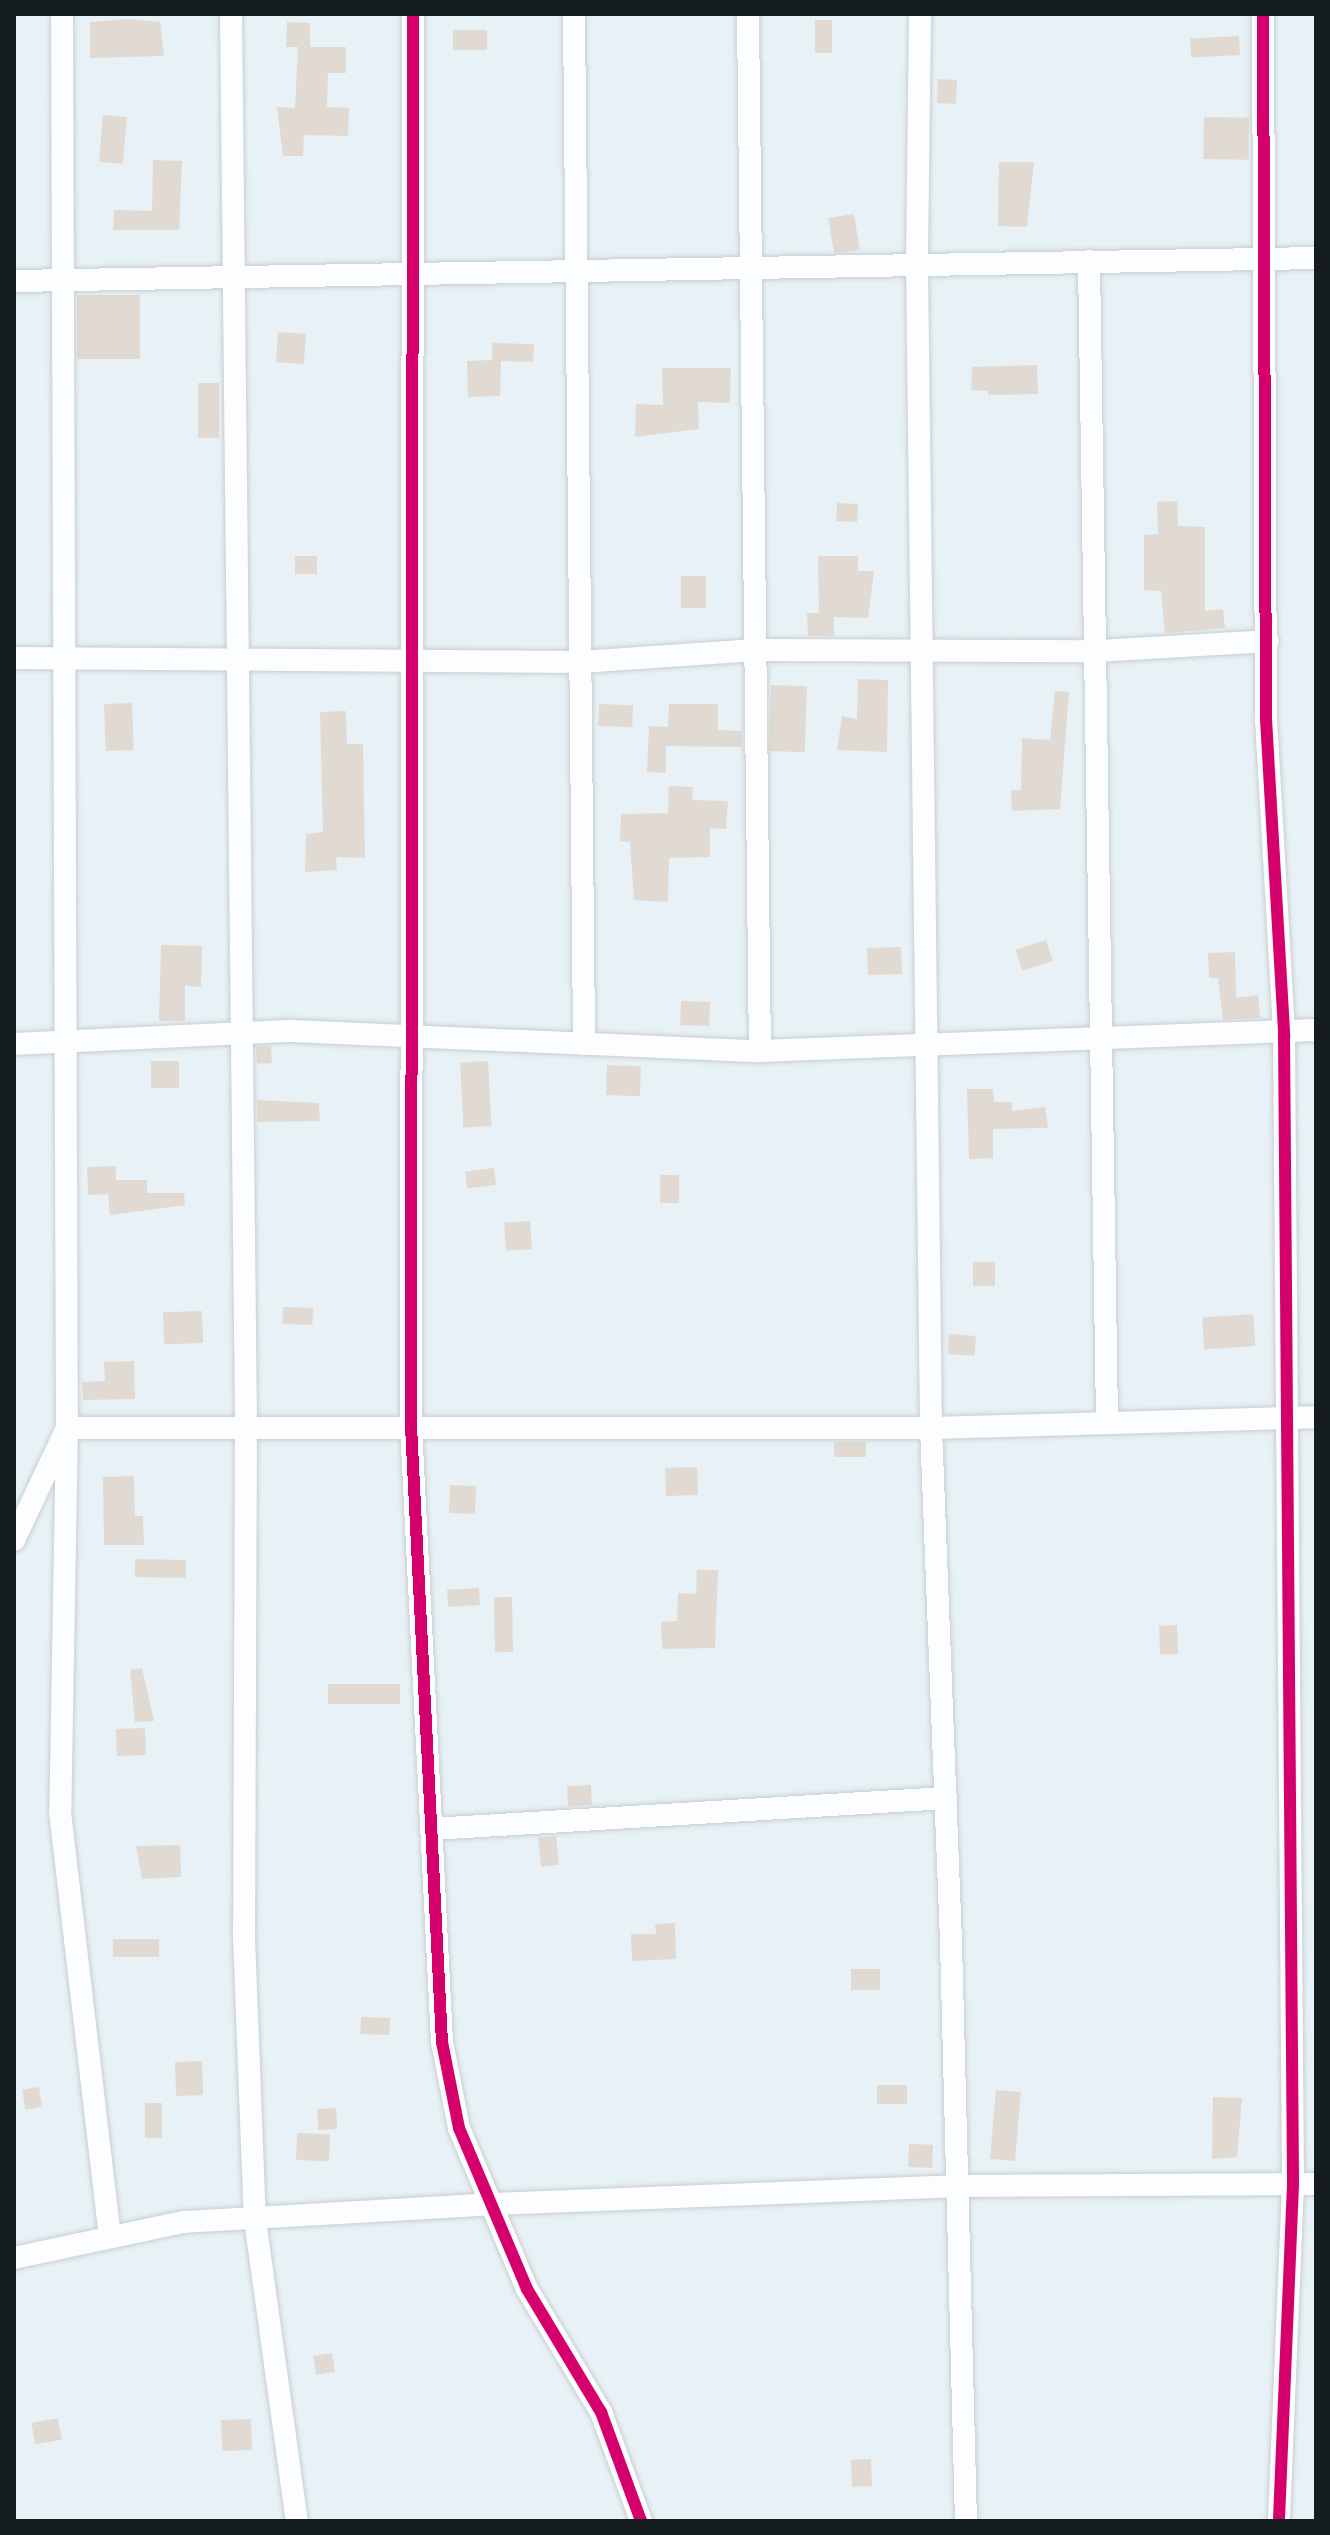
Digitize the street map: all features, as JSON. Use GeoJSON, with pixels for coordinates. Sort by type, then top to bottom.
{"type":"FeatureCollection","features":[{"type":"Feature","properties":{"kind":"street"},"geometry":{"type":"LineString","coordinates":[[62,14],[67,1428],[60,1812],[110,2235]]}},
{"type":"Feature","properties":{"kind":"street"},"geometry":{"type":"LineString","coordinates":[[231,14],[234,660],[246,1426],[244,1937],[255,2220],[297,2521]]}},
{"type":"Feature","properties":{"kind":"street"},"geometry":{"type":"LineString","coordinates":[[413,14],[416,273],[411,661],[411,1426],[442,2042],[459,2128],[527,2289],[601,2412],[641,2521]]}},
{"type":"Feature","properties":{"kind":"street"},"geometry":{"type":"LineString","coordinates":[[574,14],[584,1044]]}},
{"type":"Feature","properties":{"kind":"street"},"geometry":{"type":"LineString","coordinates":[[748,14],[760,1051]]}},
{"type":"Feature","properties":{"kind":"street"},"geometry":{"type":"LineString","coordinates":[[920,14],[917,264],[925,650],[931,1428],[946,1798],[966,2521]]}},
{"type":"Feature","properties":{"kind":"street"},"geometry":{"type":"LineString","coordinates":[[1263,14],[1266,719],[1284,1035],[1284,1418],[1293,2185],[1279,2521]]}},
{"type":"Feature","properties":{"kind":"street"},"geometry":{"type":"LineString","coordinates":[[14,281],[1316,258]]}},
{"type":"Feature","properties":{"kind":"street"},"geometry":{"type":"LineString","coordinates":[[1089,261],[1105,1038],[1107,1423]]}},
{"type":"Feature","properties":{"kind":"street"},"geometry":{"type":"LineString","coordinates":[[14,658],[581,662],[756,650],[1097,651],[1268,641]]}},
{"type":"Feature","properties":{"kind":"street"},"geometry":{"type":"LineString","coordinates":[[14,1044],[238,1031],[760,1051],[927,1042],[1284,1035],[1316,1030]]}},
{"type":"Feature","properties":{"kind":"street"},"geometry":{"type":"LineString","coordinates":[[67,1428],[931,1428],[1316,1417]]}},
{"type":"Feature","properties":{"kind":"street"},"geometry":{"type":"LineString","coordinates":[[14,1540],[67,1428]]}},
{"type":"Feature","properties":{"kind":"street"},"geometry":{"type":"LineString","coordinates":[[432,1829],[946,1798]]}},
{"type":"Feature","properties":{"kind":"street"},"geometry":{"type":"LineString","coordinates":[[14,2258],[110,2235],[184,2222],[493,2204],[955,2186],[1316,2184]]}},
{"type":"Feature","properties":{"kind":"building"},"geometry":{"type":"Polygon","coordinates":[[[127,19],[160,22],[164,56],[90,58],[90,22],[127,19]]]}},
{"type":"Feature","properties":{"kind":"building"},"geometry":{"type":"Polygon","coordinates":[[[815,20],[832,20],[832,53],[815,53],[815,20]]]}},
{"type":"Feature","properties":{"kind":"building"},"geometry":{"type":"Polygon","coordinates":[[[287,22],[310,23],[310,47],[346,47],[346,73],[328,73],[327,107],[349,108],[348,136],[304,135],[303,156],[283,156],[277,107],[295,108],[298,47],[286,47],[287,22]]]}},
{"type":"Feature","properties":{"kind":"building"},"geometry":{"type":"Polygon","coordinates":[[[453,30],[487,30],[487,50],[453,50],[453,30]]]}},
{"type":"Feature","properties":{"kind":"building"},"geometry":{"type":"Polygon","coordinates":[[[1239,36],[1240,55],[1191,58],[1190,39],[1239,36]]]}},
{"type":"Feature","properties":{"kind":"building"},"geometry":{"type":"Polygon","coordinates":[[[938,79],[957,80],[956,104],[937,103],[938,79]]]}},
{"type":"Feature","properties":{"kind":"building"},"geometry":{"type":"Polygon","coordinates":[[[103,115],[127,117],[123,164],[99,162],[103,115]]]}},
{"type":"Feature","properties":{"kind":"building"},"geometry":{"type":"Polygon","coordinates":[[[1204,117],[1249,118],[1248,160],[1203,159],[1204,117]]]}},
{"type":"Feature","properties":{"kind":"building"},"geometry":{"type":"Polygon","coordinates":[[[153,160],[182,161],[179,230],[113,230],[114,210],[152,211],[153,160]]]}},
{"type":"Feature","properties":{"kind":"building"},"geometry":{"type":"Polygon","coordinates":[[[999,162],[1034,162],[1027,227],[998,226],[999,162]]]}},
{"type":"Feature","properties":{"kind":"building"},"geometry":{"type":"Polygon","coordinates":[[[854,214],[860,250],[834,254],[828,218],[854,214]]]}},
{"type":"Feature","properties":{"kind":"building"},"geometry":{"type":"Polygon","coordinates":[[[77,295],[140,295],[140,359],[77,359],[77,295]]]}},
{"type":"Feature","properties":{"kind":"building"},"geometry":{"type":"Polygon","coordinates":[[[278,332],[306,334],[304,364],[276,362],[278,332]]]}},
{"type":"Feature","properties":{"kind":"building"},"geometry":{"type":"Polygon","coordinates":[[[492,343],[534,344],[533,362],[501,361],[500,396],[468,397],[467,361],[492,360],[492,343]]]}},
{"type":"Feature","properties":{"kind":"building"},"geometry":{"type":"Polygon","coordinates":[[[1037,365],[1038,394],[988,395],[988,391],[971,390],[972,367],[1037,365]]]}},
{"type":"Feature","properties":{"kind":"building"},"geometry":{"type":"Polygon","coordinates":[[[662,368],[731,368],[730,403],[698,402],[699,429],[635,437],[636,404],[663,405],[662,368]]]}},
{"type":"Feature","properties":{"kind":"building"},"geometry":{"type":"Polygon","coordinates":[[[198,383],[219,383],[219,438],[198,438],[198,383]]]}},
{"type":"Feature","properties":{"kind":"building"},"geometry":{"type":"Polygon","coordinates":[[[1177,501],[1178,526],[1205,527],[1205,611],[1223,609],[1225,628],[1165,633],[1161,591],[1144,590],[1144,535],[1158,534],[1157,502],[1177,501]]]}},
{"type":"Feature","properties":{"kind":"building"},"geometry":{"type":"Polygon","coordinates":[[[837,503],[858,504],[857,522],[836,521],[837,503]]]}},
{"type":"Feature","properties":{"kind":"building"},"geometry":{"type":"Polygon","coordinates":[[[295,556],[317,556],[317,574],[295,574],[295,556]]]}},
{"type":"Feature","properties":{"kind":"building"},"geometry":{"type":"Polygon","coordinates":[[[818,556],[858,556],[858,571],[874,571],[868,618],[834,617],[834,636],[808,636],[807,613],[819,613],[818,556]]]}},
{"type":"Feature","properties":{"kind":"building"},"geometry":{"type":"Polygon","coordinates":[[[681,576],[706,576],[706,608],[681,608],[681,576]]]}},
{"type":"Feature","properties":{"kind":"building"},"geometry":{"type":"Polygon","coordinates":[[[858,679],[888,680],[887,752],[837,750],[842,716],[857,719],[858,679]]]}},
{"type":"Feature","properties":{"kind":"building"},"geometry":{"type":"Polygon","coordinates":[[[771,685],[807,686],[805,752],[769,751],[771,685]]]}},
{"type":"Feature","properties":{"kind":"building"},"geometry":{"type":"Polygon","coordinates":[[[1055,691],[1069,692],[1060,809],[1012,811],[1011,790],[1021,790],[1022,738],[1050,740],[1055,691]]]}},
{"type":"Feature","properties":{"kind":"building"},"geometry":{"type":"Polygon","coordinates":[[[132,703],[134,750],[106,751],[104,704],[132,703]]]}},
{"type":"Feature","properties":{"kind":"building"},"geometry":{"type":"Polygon","coordinates":[[[599,704],[633,705],[632,727],[598,726],[599,704]]]}},
{"type":"Feature","properties":{"kind":"building"},"geometry":{"type":"Polygon","coordinates":[[[669,704],[718,704],[718,730],[742,731],[742,747],[666,746],[666,773],[647,772],[649,726],[668,727],[669,704]]]}},
{"type":"Feature","properties":{"kind":"building"},"geometry":{"type":"Polygon","coordinates":[[[346,711],[347,744],[363,744],[365,858],[336,857],[337,870],[305,872],[306,834],[323,832],[320,712],[346,711]]]}},
{"type":"Feature","properties":{"kind":"building"},"geometry":{"type":"Polygon","coordinates":[[[669,786],[693,787],[692,800],[728,801],[726,829],[710,828],[710,857],[669,858],[668,902],[634,900],[630,842],[620,841],[621,814],[668,813],[669,786]]]}},
{"type":"Feature","properties":{"kind":"building"},"geometry":{"type":"Polygon","coordinates":[[[1046,940],[1053,961],[1022,971],[1016,950],[1046,940]]]}},
{"type":"Feature","properties":{"kind":"building"},"geometry":{"type":"Polygon","coordinates":[[[161,945],[202,946],[201,987],[185,986],[185,1021],[159,1021],[161,945]]]}},
{"type":"Feature","properties":{"kind":"building"},"geometry":{"type":"Polygon","coordinates":[[[901,947],[902,974],[868,975],[867,948],[901,947]]]}},
{"type":"Feature","properties":{"kind":"building"},"geometry":{"type":"Polygon","coordinates":[[[1235,952],[1236,998],[1258,995],[1260,1018],[1223,1020],[1218,978],[1209,978],[1208,953],[1235,952]]]}},
{"type":"Feature","properties":{"kind":"building"},"geometry":{"type":"Polygon","coordinates":[[[681,1001],[710,1002],[709,1026],[680,1025],[681,1001]]]}},
{"type":"Feature","properties":{"kind":"building"},"geometry":{"type":"Polygon","coordinates":[[[271,1046],[272,1063],[257,1064],[256,1047],[271,1046]]]}},
{"type":"Feature","properties":{"kind":"building"},"geometry":{"type":"Polygon","coordinates":[[[151,1061],[179,1061],[179,1088],[151,1088],[151,1061]]]}},
{"type":"Feature","properties":{"kind":"building"},"geometry":{"type":"Polygon","coordinates":[[[488,1061],[491,1126],[463,1127],[460,1062],[488,1061]]]}},
{"type":"Feature","properties":{"kind":"building"},"geometry":{"type":"Polygon","coordinates":[[[607,1065],[641,1066],[640,1096],[606,1095],[607,1065]]]}},
{"type":"Feature","properties":{"kind":"building"},"geometry":{"type":"Polygon","coordinates":[[[967,1089],[993,1089],[994,1102],[1012,1102],[1012,1111],[1045,1107],[1048,1128],[993,1129],[993,1158],[969,1159],[967,1089]]]}},
{"type":"Feature","properties":{"kind":"building"},"geometry":{"type":"Polygon","coordinates":[[[257,1100],[319,1103],[320,1121],[257,1122],[257,1100]]]}},
{"type":"Feature","properties":{"kind":"building"},"geometry":{"type":"Polygon","coordinates":[[[116,1166],[116,1180],[147,1180],[147,1193],[184,1193],[185,1205],[110,1215],[108,1194],[88,1195],[87,1167],[116,1166]]]}},
{"type":"Feature","properties":{"kind":"building"},"geometry":{"type":"Polygon","coordinates":[[[494,1168],[496,1185],[467,1188],[465,1172],[494,1168]]]}},
{"type":"Feature","properties":{"kind":"building"},"geometry":{"type":"Polygon","coordinates":[[[660,1175],[679,1175],[679,1203],[660,1203],[660,1175]]]}},
{"type":"Feature","properties":{"kind":"building"},"geometry":{"type":"Polygon","coordinates":[[[530,1221],[532,1249],[506,1251],[504,1223],[530,1221]]]}},
{"type":"Feature","properties":{"kind":"building"},"geometry":{"type":"Polygon","coordinates":[[[973,1262],[995,1262],[995,1286],[973,1286],[973,1262]]]}},
{"type":"Feature","properties":{"kind":"building"},"geometry":{"type":"Polygon","coordinates":[[[283,1307],[313,1308],[312,1325],[282,1324],[283,1307]]]}},
{"type":"Feature","properties":{"kind":"building"},"geometry":{"type":"Polygon","coordinates":[[[202,1311],[203,1343],[164,1344],[163,1312],[202,1311]]]}},
{"type":"Feature","properties":{"kind":"building"},"geometry":{"type":"Polygon","coordinates":[[[1253,1314],[1255,1346],[1204,1349],[1202,1318],[1253,1314]]]}},
{"type":"Feature","properties":{"kind":"building"},"geometry":{"type":"Polygon","coordinates":[[[949,1334],[976,1336],[975,1356],[948,1354],[949,1334]]]}},
{"type":"Feature","properties":{"kind":"building"},"geometry":{"type":"Polygon","coordinates":[[[134,1361],[135,1399],[83,1400],[82,1382],[105,1381],[104,1362],[134,1361]]]}},
{"type":"Feature","properties":{"kind":"building"},"geometry":{"type":"Polygon","coordinates":[[[834,1442],[866,1442],[866,1457],[834,1457],[834,1442]]]}},
{"type":"Feature","properties":{"kind":"building"},"geometry":{"type":"Polygon","coordinates":[[[697,1467],[698,1495],[666,1496],[665,1468],[697,1467]]]}},
{"type":"Feature","properties":{"kind":"building"},"geometry":{"type":"Polygon","coordinates":[[[134,1476],[135,1516],[143,1516],[144,1545],[104,1545],[103,1477],[134,1476]]]}},
{"type":"Feature","properties":{"kind":"building"},"geometry":{"type":"Polygon","coordinates":[[[450,1485],[476,1486],[475,1514],[449,1513],[450,1485]]]}},
{"type":"Feature","properties":{"kind":"building"},"geometry":{"type":"Polygon","coordinates":[[[135,1559],[186,1560],[186,1578],[135,1577],[135,1559]]]}},
{"type":"Feature","properties":{"kind":"building"},"geometry":{"type":"Polygon","coordinates":[[[697,1570],[718,1570],[715,1648],[662,1649],[661,1622],[677,1621],[678,1593],[696,1594],[697,1570]]]}},
{"type":"Feature","properties":{"kind":"building"},"geometry":{"type":"Polygon","coordinates":[[[479,1588],[480,1605],[448,1607],[447,1590],[479,1588]]]}},
{"type":"Feature","properties":{"kind":"building"},"geometry":{"type":"Polygon","coordinates":[[[494,1597],[512,1597],[513,1652],[495,1652],[494,1597]]]}},
{"type":"Feature","properties":{"kind":"building"},"geometry":{"type":"Polygon","coordinates":[[[1177,1625],[1178,1654],[1160,1655],[1159,1626],[1177,1625]]]}},
{"type":"Feature","properties":{"kind":"building"},"geometry":{"type":"Polygon","coordinates":[[[142,1668],[154,1721],[135,1722],[130,1670],[142,1668]]]}},
{"type":"Feature","properties":{"kind":"building"},"geometry":{"type":"Polygon","coordinates":[[[328,1684],[400,1684],[400,1704],[328,1704],[328,1684]]]}},
{"type":"Feature","properties":{"kind":"building"},"geometry":{"type":"Polygon","coordinates":[[[145,1728],[146,1755],[117,1756],[116,1729],[145,1728]]]}},
{"type":"Feature","properties":{"kind":"building"},"geometry":{"type":"Polygon","coordinates":[[[591,1785],[592,1805],[568,1806],[567,1786],[591,1785]]]}},
{"type":"Feature","properties":{"kind":"building"},"geometry":{"type":"Polygon","coordinates":[[[556,1836],[559,1865],[541,1867],[538,1838],[556,1836]]]}},
{"type":"Feature","properties":{"kind":"building"},"geometry":{"type":"Polygon","coordinates":[[[180,1845],[181,1877],[142,1879],[136,1846],[180,1845]]]}},
{"type":"Feature","properties":{"kind":"building"},"geometry":{"type":"Polygon","coordinates":[[[675,1923],[676,1959],[632,1961],[631,1934],[656,1934],[655,1924],[675,1923]]]}},
{"type":"Feature","properties":{"kind":"building"},"geometry":{"type":"Polygon","coordinates":[[[113,1939],[159,1939],[159,1957],[113,1957],[113,1939]]]}},
{"type":"Feature","properties":{"kind":"building"},"geometry":{"type":"Polygon","coordinates":[[[851,1969],[880,1969],[880,1990],[851,1990],[851,1969]]]}},
{"type":"Feature","properties":{"kind":"building"},"geometry":{"type":"Polygon","coordinates":[[[361,2017],[390,2018],[389,2035],[360,2034],[361,2017]]]}},
{"type":"Feature","properties":{"kind":"building"},"geometry":{"type":"Polygon","coordinates":[[[202,2061],[203,2095],[176,2096],[175,2062],[202,2061]]]}},
{"type":"Feature","properties":{"kind":"building"},"geometry":{"type":"Polygon","coordinates":[[[877,2085],[907,2085],[907,2104],[877,2104],[877,2085]]]}},
{"type":"Feature","properties":{"kind":"building"},"geometry":{"type":"Polygon","coordinates":[[[39,2087],[42,2107],[25,2109],[22,2090],[39,2087]]]}},
{"type":"Feature","properties":{"kind":"building"},"geometry":{"type":"Polygon","coordinates":[[[996,2090],[1021,2092],[1015,2161],[990,2159],[996,2090]]]}},
{"type":"Feature","properties":{"kind":"building"},"geometry":{"type":"Polygon","coordinates":[[[1213,2097],[1242,2098],[1237,2157],[1212,2159],[1213,2097]]]}},
{"type":"Feature","properties":{"kind":"building"},"geometry":{"type":"Polygon","coordinates":[[[145,2103],[162,2103],[162,2138],[145,2138],[145,2103]]]}},
{"type":"Feature","properties":{"kind":"building"},"geometry":{"type":"Polygon","coordinates":[[[336,2108],[337,2129],[318,2130],[317,2109],[336,2108]]]}},
{"type":"Feature","properties":{"kind":"building"},"geometry":{"type":"Polygon","coordinates":[[[297,2133],[330,2134],[329,2161],[296,2160],[297,2133]]]}},
{"type":"Feature","properties":{"kind":"building"},"geometry":{"type":"Polygon","coordinates":[[[909,2144],[933,2145],[932,2168],[908,2167],[909,2144]]]}},
{"type":"Feature","properties":{"kind":"building"},"geometry":{"type":"Polygon","coordinates":[[[332,2353],[335,2372],[316,2375],[313,2356],[332,2353]]]}},
{"type":"Feature","properties":{"kind":"building"},"geometry":{"type":"Polygon","coordinates":[[[58,2418],[62,2440],[35,2444],[31,2423],[58,2418]]]}},
{"type":"Feature","properties":{"kind":"building"},"geometry":{"type":"Polygon","coordinates":[[[251,2419],[252,2450],[222,2451],[221,2420],[251,2419]]]}},
{"type":"Feature","properties":{"kind":"building"},"geometry":{"type":"Polygon","coordinates":[[[871,2459],[872,2486],[852,2487],[851,2460],[871,2459]]]}},
{"type":"Feature","properties":{"kind":"cycle path"},"geometry":{"type":"LineString","coordinates":[[413,14],[411,1426],[442,2042],[459,2128],[527,2289],[601,2412],[641,2521]]}},
{"type":"Feature","properties":{"kind":"cycle path"},"geometry":{"type":"LineString","coordinates":[[1263,14],[1266,719],[1284,1035],[1293,2185],[1279,2521]]}}]}
